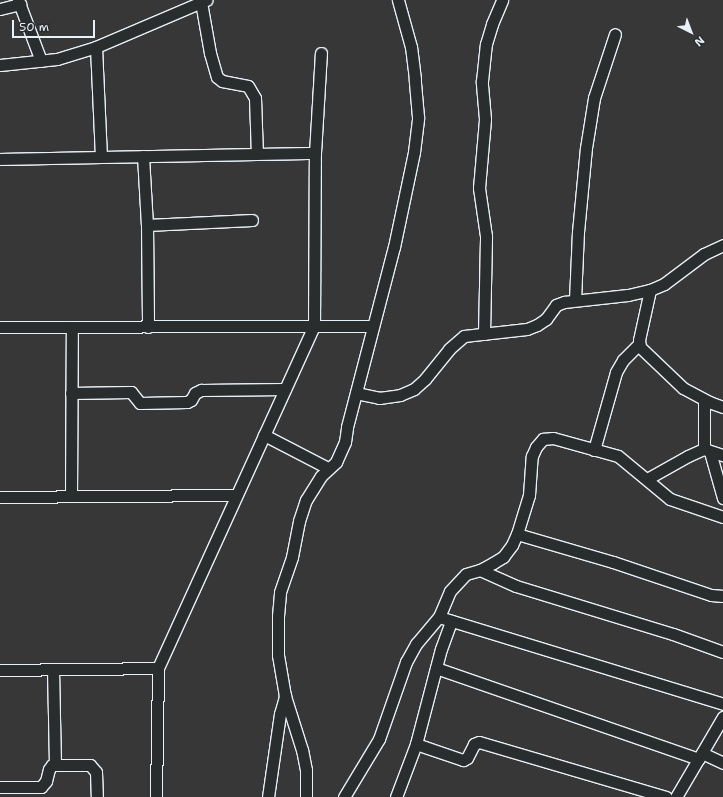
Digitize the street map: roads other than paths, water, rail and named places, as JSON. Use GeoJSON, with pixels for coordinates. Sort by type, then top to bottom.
{"type":"FeatureCollection","features":[{"type":"Feature","properties":{"kind":"street"},"geometry":{"type":"LineString","coordinates":[[306,797],[306,770],[302,750],[285,696],[278,655],[278,616],[280,592],[292,557],[299,521],[306,500],[320,476],[336,462],[342,451],[394,247],[414,152],[418,117],[411,47],[398,0]]}},
{"type":"Feature","properties":{"kind":"street"},"geometry":{"type":"LineString","coordinates":[[484,334],[486,236],[479,188],[485,119],[482,81],[486,44],[502,0]]}},
{"type":"Feature","properties":{"kind":"street"},"geometry":{"type":"LineString","coordinates":[[0,65],[57,59],[96,47],[203,1],[210,53],[217,77],[222,81],[248,86],[255,98],[257,154]]}},
{"type":"Feature","properties":{"kind":"street"},"geometry":{"type":"LineString","coordinates":[[0,9],[19,2],[41,61]]}},
{"type":"Feature","properties":{"kind":"street"},"geometry":{"type":"LineString","coordinates":[[575,300],[578,232],[586,148],[594,98],[615,34]]}},
{"type":"Feature","properties":{"kind":"street"},"geometry":{"type":"LineString","coordinates":[[96,47],[101,157]]}},
{"type":"Feature","properties":{"kind":"street"},"geometry":{"type":"LineString","coordinates":[[156,797],[158,668],[314,326],[315,153],[321,53]]}},
{"type":"Feature","properties":{"kind":"street"},"geometry":{"type":"LineString","coordinates":[[0,159],[315,153]]}},
{"type":"Feature","properties":{"kind":"street"},"geometry":{"type":"LineString","coordinates":[[143,156],[147,225],[148,327]]}},
{"type":"Feature","properties":{"kind":"street"},"geometry":{"type":"LineString","coordinates":[[147,225],[252,220]]}},
{"type":"Feature","properties":{"kind":"street"},"geometry":{"type":"LineString","coordinates":[[356,393],[379,398],[400,395],[414,389],[425,379],[458,340],[464,336],[506,332],[537,325],[546,319],[556,305],[575,300],[628,295],[650,290],[664,284],[704,254],[723,245]]}},
{"type":"Feature","properties":{"kind":"street"},"geometry":{"type":"LineString","coordinates":[[594,450],[616,372],[623,360],[639,344],[650,290]]}},
{"type":"Feature","properties":{"kind":"street"},"geometry":{"type":"LineString","coordinates":[[0,327],[373,326]]}},
{"type":"Feature","properties":{"kind":"street"},"geometry":{"type":"LineString","coordinates":[[71,496],[72,327]]}},
{"type":"Feature","properties":{"kind":"street"},"geometry":{"type":"LineString","coordinates":[[639,344],[642,350],[675,381],[704,400],[723,407]]}},
{"type":"Feature","properties":{"kind":"street"},"geometry":{"type":"LineString","coordinates":[[71,393],[131,392],[140,403],[188,402],[191,400],[194,393],[201,390],[285,389]]}},
{"type":"Feature","properties":{"kind":"street"},"geometry":{"type":"LineString","coordinates":[[704,400],[707,450],[723,498]]}},
{"type":"Feature","properties":{"kind":"street"},"geometry":{"type":"LineString","coordinates":[[264,435],[328,468]]}},
{"type":"Feature","properties":{"kind":"street"},"geometry":{"type":"LineString","coordinates":[[344,797],[379,739],[399,679],[416,644],[439,617],[444,601],[458,581],[466,574],[480,570],[502,556],[512,545],[529,495],[532,456],[536,447],[543,438],[553,438],[618,456],[674,501],[723,517]]}},
{"type":"Feature","properties":{"kind":"street"},"geometry":{"type":"LineString","coordinates":[[647,479],[688,456],[707,450],[723,455]]}},
{"type":"Feature","properties":{"kind":"street"},"geometry":{"type":"LineString","coordinates":[[0,497],[236,495]]}},
{"type":"Feature","properties":{"kind":"street"},"geometry":{"type":"LineString","coordinates":[[517,534],[613,562],[712,595],[723,596]]}},
{"type":"Feature","properties":{"kind":"street"},"geometry":{"type":"LineString","coordinates":[[480,570],[516,586],[673,634],[723,652]]}},
{"type":"Feature","properties":{"kind":"street"},"geometry":{"type":"LineString","coordinates":[[439,617],[723,704]]}},
{"type":"Feature","properties":{"kind":"street"},"geometry":{"type":"LineString","coordinates":[[396,797],[416,744],[436,668],[451,621]]}},
{"type":"Feature","properties":{"kind":"street"},"geometry":{"type":"LineString","coordinates":[[0,670],[158,668]]}},
{"type":"Feature","properties":{"kind":"street"},"geometry":{"type":"LineString","coordinates":[[436,668],[723,763]]}},
{"type":"Feature","properties":{"kind":"street"},"geometry":{"type":"LineString","coordinates":[[53,669],[55,764]]}},
{"type":"Feature","properties":{"kind":"street"},"geometry":{"type":"LineString","coordinates":[[268,797],[280,714],[285,696]]}},
{"type":"Feature","properties":{"kind":"street"},"geometry":{"type":"LineString","coordinates":[[676,797],[723,717]]}},
{"type":"Feature","properties":{"kind":"street"},"geometry":{"type":"LineString","coordinates":[[416,744],[463,760],[467,758],[474,744],[479,742],[666,797]]}},
{"type":"Feature","properties":{"kind":"street"},"geometry":{"type":"LineString","coordinates":[[0,788],[41,787],[46,782],[50,766],[55,764],[92,766],[96,772],[97,797]]}}]}
